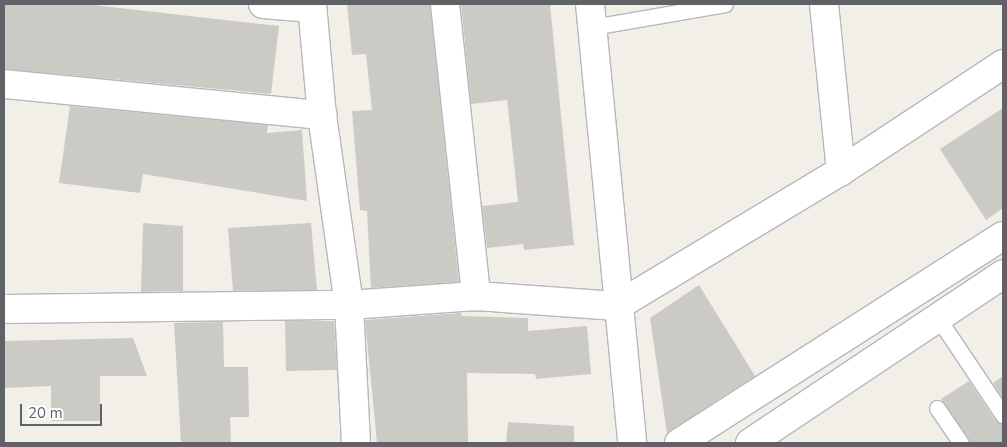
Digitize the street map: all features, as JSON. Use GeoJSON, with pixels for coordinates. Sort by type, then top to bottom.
{"type":"FeatureCollection","features":[{"type":"Feature","properties":{"kind":"street"},"geometry":{"type":"LineString","coordinates":[[263,4],[312,6],[322,114],[349,305],[356,443]]}},
{"type":"Feature","properties":{"kind":"street"},"geometry":{"type":"LineString","coordinates":[[445,4],[476,296]]}},
{"type":"Feature","properties":{"kind":"street"},"geometry":{"type":"LineString","coordinates":[[824,4],[841,171]]}},
{"type":"Feature","properties":{"kind":"street"},"geometry":{"type":"LineString","coordinates":[[591,15],[617,306],[632,443]]}},
{"type":"Feature","properties":{"kind":"street"},"geometry":{"type":"LineString","coordinates":[[4,308],[349,305],[476,296],[617,306],[841,171],[1003,64]]}},
{"type":"Feature","properties":{"kind":"street"},"geometry":{"type":"LineString","coordinates":[[4,84],[322,114]]}},
{"type":"Feature","properties":{"kind":"street"},"geometry":{"type":"LineString","coordinates":[[679,443],[1003,236]]}},
{"type":"Feature","properties":{"kind":"street"},"geometry":{"type":"LineString","coordinates":[[750,443],[1003,274]]}},
{"type":"Feature","properties":{"kind":"lane"},"geometry":{"type":"LineString","coordinates":[[591,15],[725,4]]}},
{"type":"Feature","properties":{"kind":"lane"},"geometry":{"type":"LineString","coordinates":[[938,318],[1003,415]]}},
{"type":"Feature","properties":{"kind":"lane"},"geometry":{"type":"LineString","coordinates":[[937,408],[960,443]]}},
{"type":"Feature","properties":{"kind":"building"},"geometry":{"type":"Polygon","coordinates":[[[4,4],[84,4],[279,26],[271,94],[4,69],[4,4]]]}},
{"type":"Feature","properties":{"kind":"building"},"geometry":{"type":"Polygon","coordinates":[[[347,4],[430,4],[459,282],[371,288],[367,211],[360,210],[352,111],[372,110],[366,54],[352,55],[347,4]]]}},
{"type":"Feature","properties":{"kind":"building"},"geometry":{"type":"Polygon","coordinates":[[[461,4],[550,4],[574,245],[524,250],[523,244],[487,248],[482,206],[518,202],[511,135],[507,100],[471,104],[461,4]]]}},
{"type":"Feature","properties":{"kind":"building"},"geometry":{"type":"Polygon","coordinates":[[[70,106],[268,125],[267,133],[302,130],[307,201],[143,174],[140,193],[59,183],[70,106]]]}},
{"type":"Feature","properties":{"kind":"building"},"geometry":{"type":"Polygon","coordinates":[[[1003,108],[1003,208],[986,220],[940,149],[1003,108]]]}},
{"type":"Feature","properties":{"kind":"building"},"geometry":{"type":"Polygon","coordinates":[[[143,223],[183,226],[183,291],[141,292],[143,223]]]}},
{"type":"Feature","properties":{"kind":"building"},"geometry":{"type":"Polygon","coordinates":[[[311,223],[317,290],[233,291],[228,228],[311,223]]]}},
{"type":"Feature","properties":{"kind":"building"},"geometry":{"type":"Polygon","coordinates":[[[699,285],[755,376],[667,433],[650,318],[699,285]]]}},
{"type":"Feature","properties":{"kind":"building"},"geometry":{"type":"Polygon","coordinates":[[[461,313],[462,316],[528,318],[528,331],[587,326],[591,374],[536,379],[535,374],[467,373],[468,443],[377,443],[365,320],[461,313]]]}},
{"type":"Feature","properties":{"kind":"building"},"geometry":{"type":"Polygon","coordinates":[[[285,321],[334,321],[337,370],[286,371],[285,321]]]}},
{"type":"Feature","properties":{"kind":"building"},"geometry":{"type":"Polygon","coordinates":[[[223,322],[224,367],[248,367],[249,417],[230,417],[231,443],[181,443],[174,323],[223,322]]]}},
{"type":"Feature","properties":{"kind":"building"},"geometry":{"type":"Polygon","coordinates":[[[133,338],[147,376],[100,376],[100,421],[51,421],[51,386],[4,388],[4,341],[133,338]]]}},
{"type":"Feature","properties":{"kind":"building"},"geometry":{"type":"Polygon","coordinates":[[[1003,376],[1003,399],[993,383],[1003,376]]]}},
{"type":"Feature","properties":{"kind":"building"},"geometry":{"type":"Polygon","coordinates":[[[969,381],[995,420],[1003,424],[1003,443],[970,443],[941,399],[969,381]]]}},
{"type":"Feature","properties":{"kind":"building"},"geometry":{"type":"Polygon","coordinates":[[[508,422],[574,426],[574,443],[506,443],[508,422]]]}}]}
